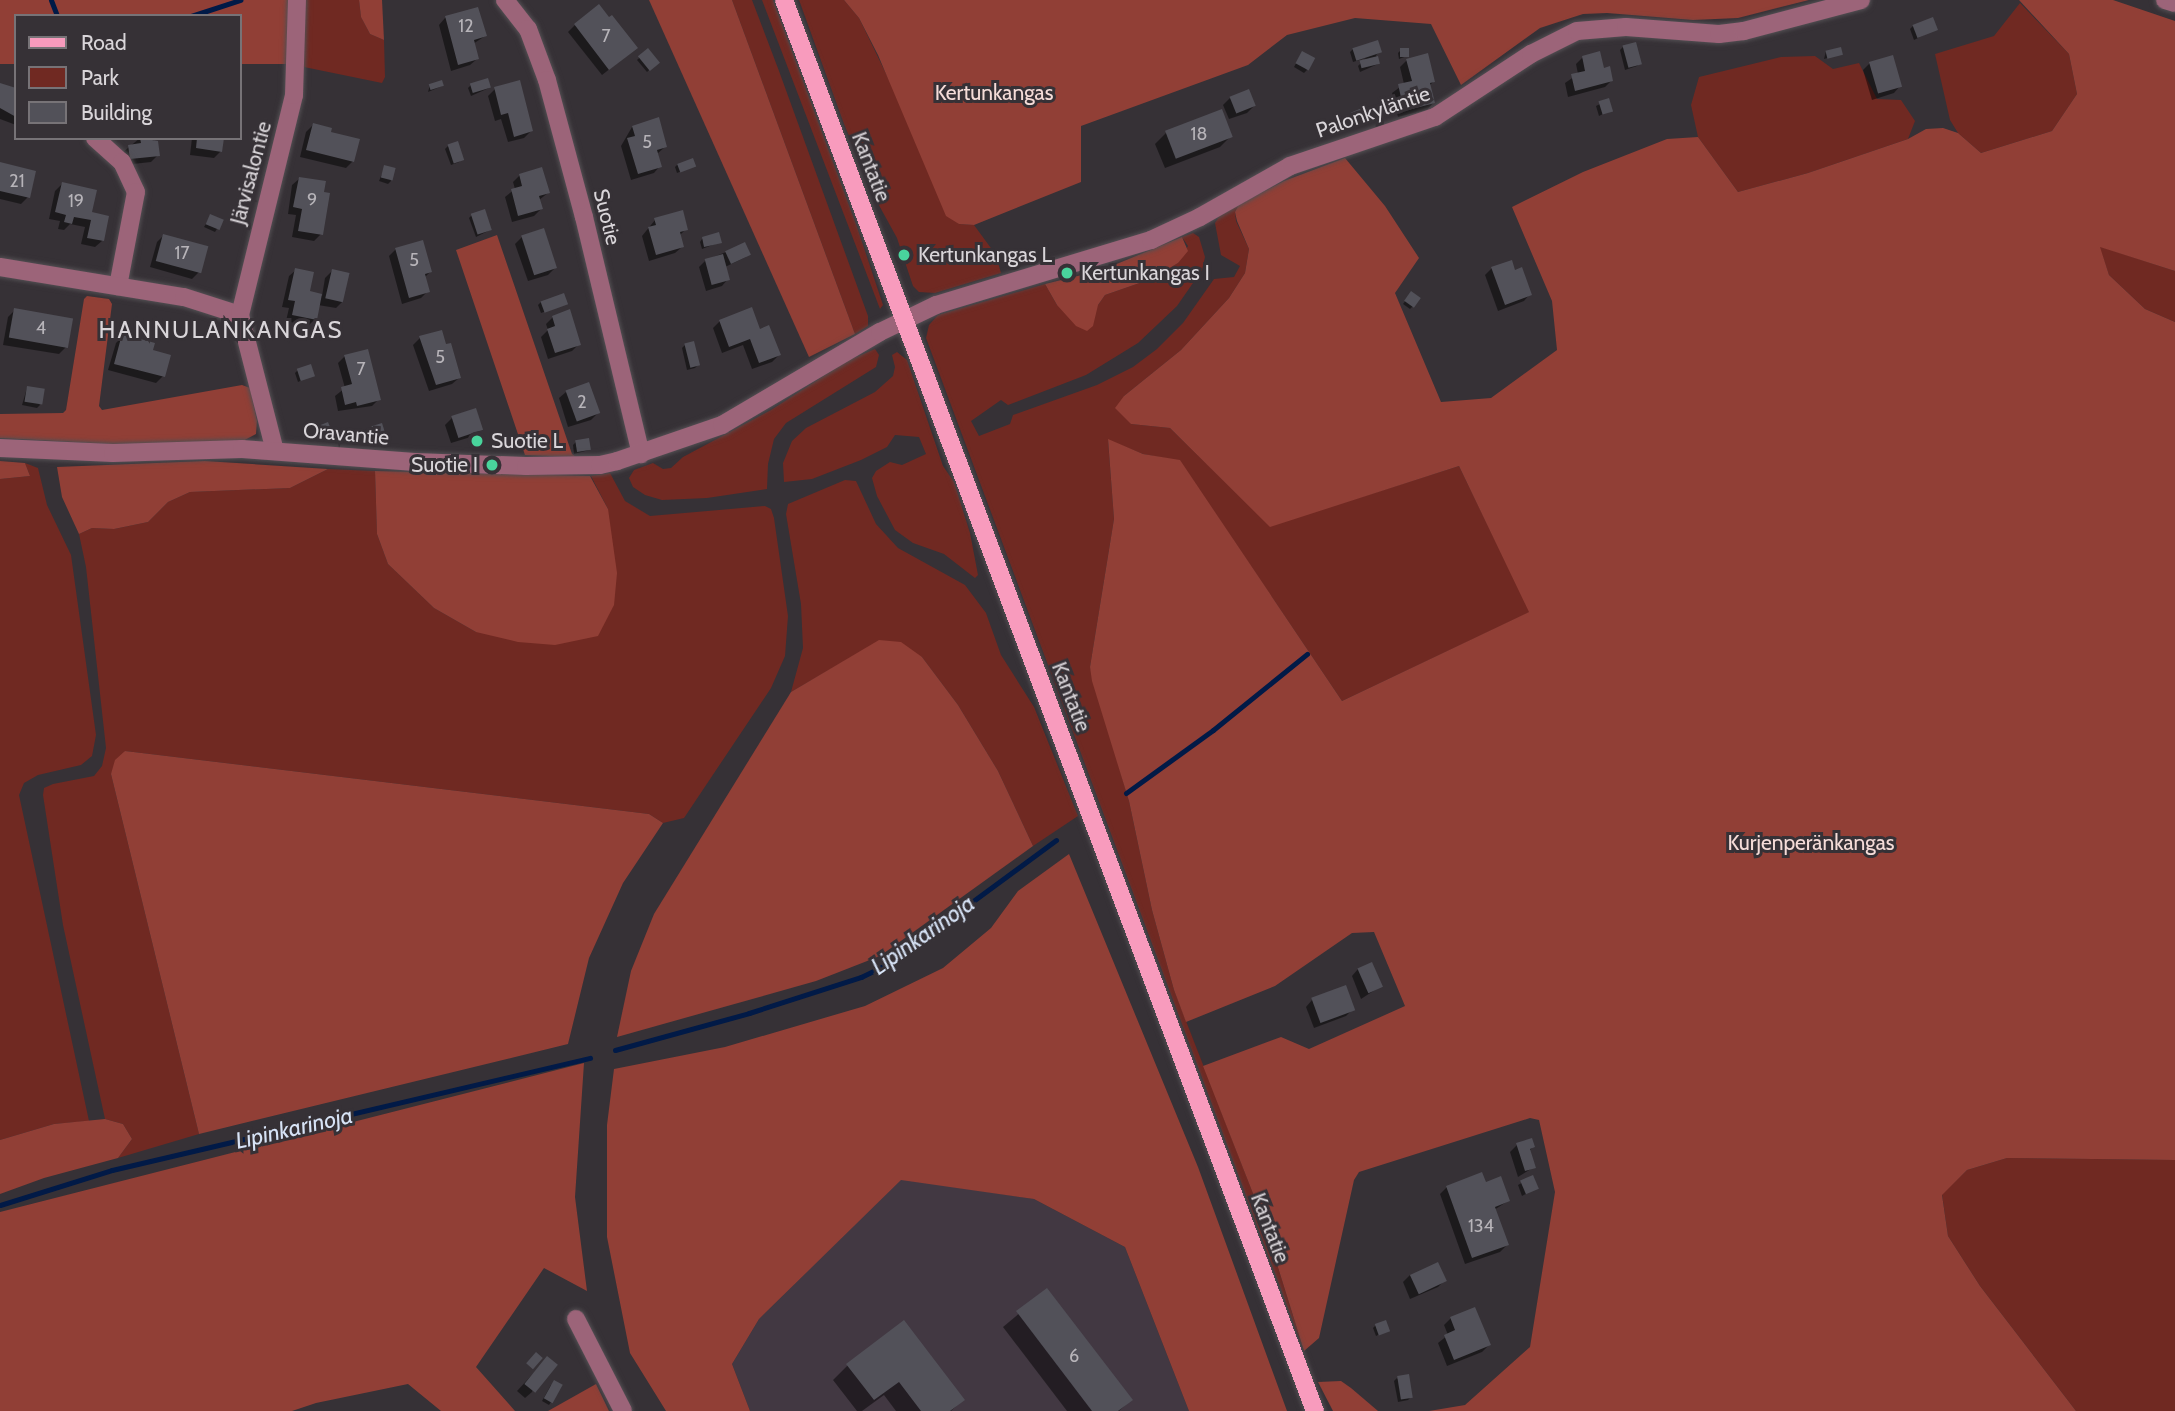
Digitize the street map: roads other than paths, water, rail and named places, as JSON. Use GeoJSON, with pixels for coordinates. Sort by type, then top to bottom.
{"type":"FeatureCollection","features":[{"type":"Feature","properties":{"kind":"main road","name":"Kantatie"},"geometry":{"type":"LineString","coordinates":[[784,0],[1315,1411]]}},
{"type":"Feature","properties":{"kind":"street","name":"Järvisalontie"},"geometry":{"type":"LineString","coordinates":[[275,451],[240,315],[294,95],[297,0]]}},
{"type":"Feature","properties":{"kind":"street","name":"Suotie"},"geometry":{"type":"LineString","coordinates":[[505,0],[528,29],[547,79],[584,217],[641,454]]}},
{"type":"Feature","properties":{"kind":"street","name":"Palonkyläntie"},"geometry":{"type":"LineString","coordinates":[[905,319],[959,297],[1160,236],[1290,166],[1435,117],[1531,54],[1577,32],[1626,27],[1689,34],[1731,33],[1861,0]]}},
{"type":"Feature","properties":{"kind":"street"},"geometry":{"type":"LineString","coordinates":[[2165,0],[2175,3]]}},
{"type":"Feature","properties":{"kind":"street"},"geometry":{"type":"LineString","coordinates":[[97,140],[122,163],[136,192],[118,286]]}},
{"type":"Feature","properties":{"kind":"street"},"geometry":{"type":"LineString","coordinates":[[0,267],[184,297],[240,315]]}},
{"type":"Feature","properties":{"kind":"street","name":"Oravantie"},"geometry":{"type":"LineString","coordinates":[[0,448],[113,453],[208,449],[275,451],[415,462],[600,465],[641,454],[722,425],[905,319]]}},
{"type":"Feature","properties":{"kind":"street"},"geometry":{"type":"LineString","coordinates":[[576,1319],[623,1411]]}},
{"type":"Feature","properties":{"kind":"waterway"},"geometry":{"type":"LineString","coordinates":[[51,0],[56,14]]}},
{"type":"Feature","properties":{"kind":"waterway"},"geometry":{"type":"LineString","coordinates":[[197,14],[240,0]]}},
{"type":"Feature","properties":{"kind":"waterway"},"geometry":{"type":"LineString","coordinates":[[1126,793],[1213,730],[1307,654]]}},
{"type":"Feature","properties":{"kind":"waterway","name":"Lipinkarinoja"},"geometry":{"type":"LineString","coordinates":[[615,1050],[749,1013],[861,977],[886,965],[1056,840]]}},
{"type":"Feature","properties":{"kind":"waterway","name":"Lipinkarinoja"},"geometry":{"type":"LineString","coordinates":[[0,1205],[112,1170],[590,1058]]}},
{"type":"Feature","properties":{"kind":"place","name":"Kertunkangas L"},"geometry":{"type":"Point","coordinates":[904,255]}},
{"type":"Feature","properties":{"kind":"place","name":"Kertunkangas I"},"geometry":{"type":"Point","coordinates":[1067,273]}},
{"type":"Feature","properties":{"kind":"place","name":"Suotie L"},"geometry":{"type":"Point","coordinates":[477,441]}},
{"type":"Feature","properties":{"kind":"place","name":"Suotie I"},"geometry":{"type":"Point","coordinates":[492,465]}},
{"type":"Feature","properties":{"kind":"district","name":"HANNULANKANGAS"},"geometry":{"type":"Point","coordinates":[221,330]}},
{"type":"Feature","properties":{"kind":"park label","name":"Kertunkangas"},"geometry":{"type":"Point","coordinates":[994,93]}},
{"type":"Feature","properties":{"kind":"park label","name":"Kurjenperänkangas"},"geometry":{"type":"Point","coordinates":[1811,843]}}]}
